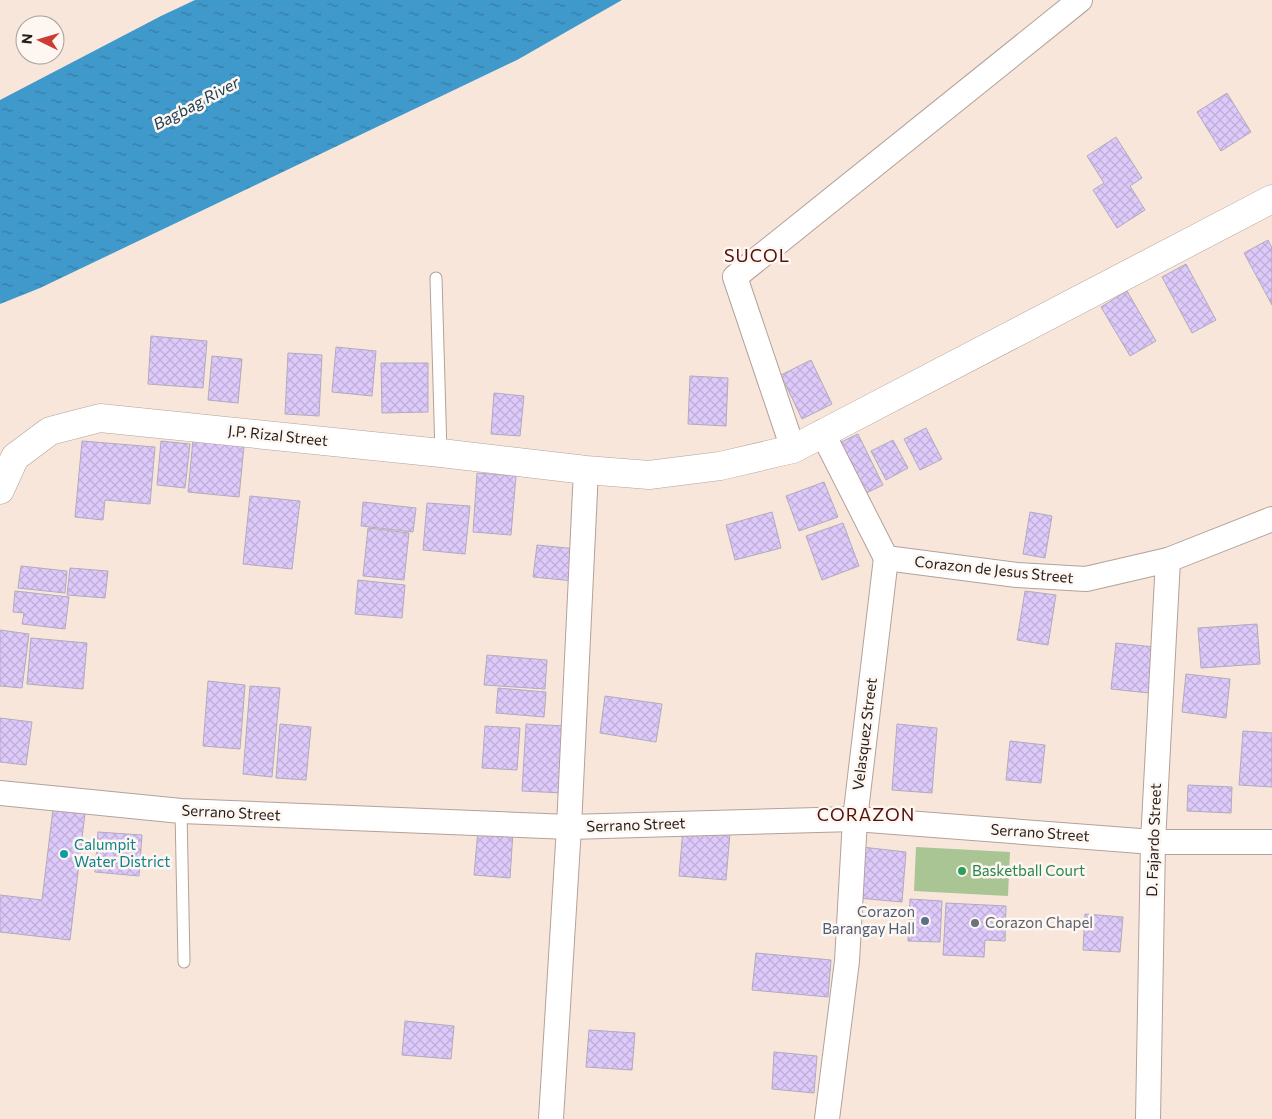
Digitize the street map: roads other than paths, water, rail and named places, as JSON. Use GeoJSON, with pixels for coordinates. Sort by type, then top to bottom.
{"type":"FeatureCollection","features":[{"type":"Feature","properties":{"kind":"street"},"geometry":{"type":"LineString","coordinates":[[793,449],[735,277],[1080,0]]}},
{"type":"Feature","properties":{"kind":"street","name":"J.P. Rizal Street"},"geometry":{"type":"LineString","coordinates":[[0,490],[15,457],[50,431],[100,418],[586,470],[649,475],[720,466],[793,449],[822,432],[1272,199]]}},
{"type":"Feature","properties":{"kind":"street"},"geometry":{"type":"LineString","coordinates":[[822,432],[886,558]]}},
{"type":"Feature","properties":{"kind":"street"},"geometry":{"type":"LineString","coordinates":[[550,1119],[569,827],[586,470]]}},
{"type":"Feature","properties":{"kind":"street","name":"Corazon de Jesus Street"},"geometry":{"type":"LineString","coordinates":[[886,558],[1017,575],[1086,579],[1168,560],[1272,519]]}},
{"type":"Feature","properties":{"kind":"street","name":"Velasquez Street"},"geometry":{"type":"LineString","coordinates":[[827,1119],[847,961],[855,819],[886,558]]}},
{"type":"Feature","properties":{"kind":"street","name":"D. Fajardo Street"},"geometry":{"type":"LineString","coordinates":[[1148,1119],[1153,842],[1168,560]]}},
{"type":"Feature","properties":{"kind":"street","name":"Serrano Street"},"geometry":{"type":"LineString","coordinates":[[0,793],[180,811],[569,827],[855,819],[1153,842],[1272,842]]}},
{"type":"Feature","properties":{"kind":"lane"},"geometry":{"type":"LineString","coordinates":[[436,278],[441,453]]}},
{"type":"Feature","properties":{"kind":"lane"},"geometry":{"type":"LineString","coordinates":[[180,811],[184,962]]}},
{"type":"Feature","properties":{"kind":"water","name":"Bagbag River"},"geometry":{"type":"Polygon","coordinates":[[[195,0],[622,0],[517,60],[40,288],[0,304],[0,100],[195,0]]]}},
{"type":"Feature","properties":{"kind":"place","name":"Calumpit Water District"},"geometry":{"type":"Point","coordinates":[64,854]}},
{"type":"Feature","properties":{"kind":"place","name":"Basketball Court"},"geometry":{"type":"Point","coordinates":[962,871]}},
{"type":"Feature","properties":{"kind":"place","name":"Corazon Barangay Hall"},"geometry":{"type":"Point","coordinates":[925,921]}},
{"type":"Feature","properties":{"kind":"place","name":"Corazon Chapel"},"geometry":{"type":"Point","coordinates":[975,923]}},
{"type":"Feature","properties":{"kind":"district","name":"SUCOL"},"geometry":{"type":"Point","coordinates":[757,256]}},
{"type":"Feature","properties":{"kind":"district","name":"CORAZON"},"geometry":{"type":"Point","coordinates":[866,815]}}]}
